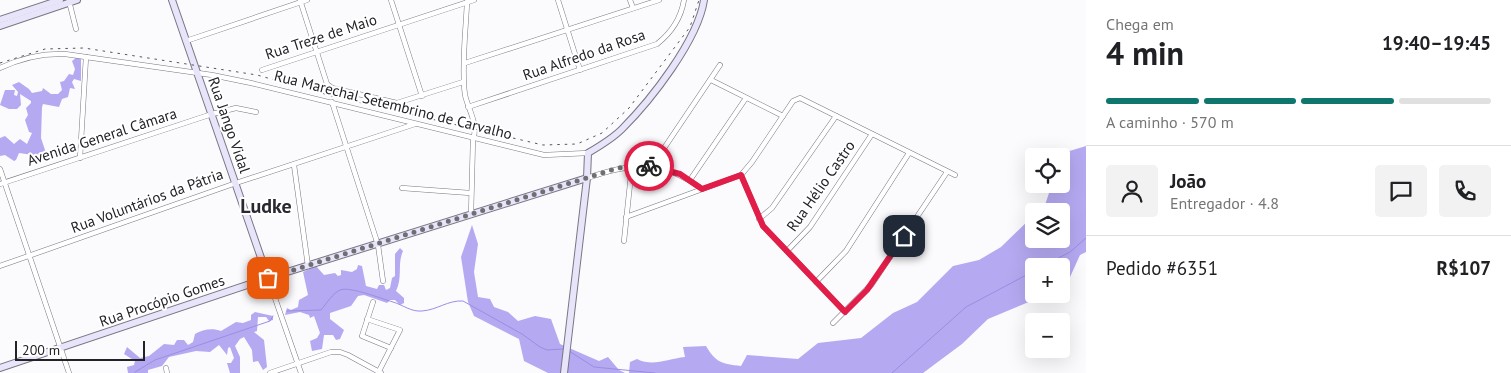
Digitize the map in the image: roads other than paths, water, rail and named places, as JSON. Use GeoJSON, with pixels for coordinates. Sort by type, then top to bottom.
{"type":"FeatureCollection","features":[{"type":"Feature","properties":{"kind":"street"},"geometry":{"type":"LineString","coordinates":[[0,26],[60,0]]}},
{"type":"Feature","properties":{"kind":"street"},"geometry":{"type":"LineString","coordinates":[[0,20],[13,19],[77,0]]}},
{"type":"Feature","properties":{"kind":"street","name":"Rua Jango Vidal"},"geometry":{"type":"LineString","coordinates":[[172,0],[301,373]]}},
{"type":"Feature","properties":{"kind":"street"},"geometry":{"type":"LineString","coordinates":[[186,41],[307,0]]}},
{"type":"Feature","properties":{"kind":"street"},"geometry":{"type":"LineString","coordinates":[[391,0],[422,96]]}},
{"type":"Feature","properties":{"kind":"street","name":"Rua Treze de Maio"},"geometry":{"type":"LineString","coordinates":[[262,70],[474,0]]}},
{"type":"Feature","properties":{"kind":"street"},"geometry":{"type":"LineString","coordinates":[[558,0],[580,70]]}},
{"type":"Feature","properties":{"kind":"street"},"geometry":{"type":"LineString","coordinates":[[630,0],[633,8]]}},
{"type":"Feature","properties":{"kind":"street"},"geometry":{"type":"LineString","coordinates":[[465,63],[659,0]]}},
{"type":"Feature","properties":{"kind":"street","name":"Rua Alfredo da Rosa"},"geometry":{"type":"LineString","coordinates":[[468,107],[657,44],[666,37],[677,22],[684,0]]}},
{"type":"Feature","properties":{"kind":"street"},"geometry":{"type":"LineString","coordinates":[[564,373],[568,353],[588,153],[622,129],[650,97],[688,42],[704,0]]}},
{"type":"Feature","properties":{"kind":"street"},"geometry":{"type":"LineString","coordinates":[[69,1],[76,30]]}},
{"type":"Feature","properties":{"kind":"street"},"geometry":{"type":"LineString","coordinates":[[300,1],[327,84],[332,88],[397,103],[464,82]]}},
{"type":"Feature","properties":{"kind":"street"},"geometry":{"type":"LineString","coordinates":[[467,1],[464,82],[468,107],[476,130],[483,141]]}},
{"type":"Feature","properties":{"kind":"street","name":"Rua Marechal Setembrino de Carvalho"},"geometry":{"type":"LineString","coordinates":[[0,68],[27,58],[49,53],[198,73],[332,102],[473,139],[544,155],[588,153]]}},
{"type":"Feature","properties":{"kind":"street"},"geometry":{"type":"LineString","coordinates":[[80,158],[86,57]]}},
{"type":"Feature","properties":{"kind":"street"},"geometry":{"type":"LineString","coordinates":[[652,166],[720,65]]}},
{"type":"Feature","properties":{"kind":"street"},"geometry":{"type":"LineString","coordinates":[[711,80],[782,116]]}},
{"type":"Feature","properties":{"kind":"street"},"geometry":{"type":"LineString","coordinates":[[690,180],[746,98]]}},
{"type":"Feature","properties":{"kind":"street"},"geometry":{"type":"LineString","coordinates":[[626,217],[741,175],[752,162],[782,116],[794,101],[800,98],[955,175]]}},
{"type":"Feature","properties":{"kind":"street"},"geometry":{"type":"LineString","coordinates":[[332,102],[378,245],[383,281]]}},
{"type":"Feature","properties":{"kind":"street","name":"Avenida General Câmara"},"geometry":{"type":"LineString","coordinates":[[3,183],[212,114],[236,108],[256,112]]}},
{"type":"Feature","properties":{"kind":"street"},"geometry":{"type":"LineString","coordinates":[[759,219],[772,208],[836,116]]}},
{"type":"Feature","properties":{"kind":"street","name":"Rua Voluntários da Pátria"},"geometry":{"type":"LineString","coordinates":[[0,266],[236,183],[417,123]]}},
{"type":"Feature","properties":{"kind":"street"},"geometry":{"type":"LineString","coordinates":[[471,215],[470,193],[473,139],[476,130]]}},
{"type":"Feature","properties":{"kind":"street","name":"Rua Hélio Castro"},"geometry":{"type":"LineString","coordinates":[[788,251],[810,227],[872,134]]}},
{"type":"Feature","properties":{"kind":"street"},"geometry":{"type":"LineString","coordinates":[[816,282],[846,251],[910,153]]}},
{"type":"Feature","properties":{"kind":"street"},"geometry":{"type":"LineString","coordinates":[[294,165],[308,266]]}},
{"type":"Feature","properties":{"kind":"street"},"geometry":{"type":"LineString","coordinates":[[624,241],[632,165]]}},
{"type":"Feature","properties":{"kind":"street","name":"Rua Procópio Gomes"},"geometry":{"type":"LineString","coordinates":[[0,368],[268,278],[632,165],[652,166],[671,170],[702,189]]}},
{"type":"Feature","properties":{"kind":"street"},"geometry":{"type":"LineString","coordinates":[[0,169],[3,183],[70,373]]}},
{"type":"Feature","properties":{"kind":"street"},"geometry":{"type":"LineString","coordinates":[[833,323],[872,284],[947,172]]}},
{"type":"Feature","properties":{"kind":"street"},"geometry":{"type":"LineString","coordinates":[[741,175],[759,219],[767,231],[845,312]]}},
{"type":"Feature","properties":{"kind":"street"},"geometry":{"type":"LineString","coordinates":[[402,188],[470,193]]}},
{"type":"Feature","properties":{"kind":"street"},"geometry":{"type":"LineString","coordinates":[[373,302],[362,336],[391,348]]}},
{"type":"Feature","properties":{"kind":"street"},"geometry":{"type":"LineString","coordinates":[[270,373],[297,363],[340,352],[380,373],[399,328],[367,319]]}},
{"type":"Feature","properties":{"kind":"waterway"},"geometry":{"type":"LineString","coordinates":[[1058,258],[1070,252],[1086,238]]}},
{"type":"Feature","properties":{"kind":"waterway"},"geometry":{"type":"LineString","coordinates":[[892,373],[966,307],[1025,276]]}},
{"type":"Feature","properties":{"kind":"waterway"},"geometry":{"type":"LineString","coordinates":[[287,311],[321,310],[335,294],[345,289],[366,293],[418,311],[463,301],[522,334],[540,347],[547,350],[563,349]]}},
{"type":"Feature","properties":{"kind":"waterway"},"geometry":{"type":"LineString","coordinates":[[135,372],[155,360],[270,321],[273,316]]}},
{"type":"Feature","properties":{"kind":"waterway"},"geometry":{"type":"LineString","coordinates":[[569,351],[594,367],[655,373]]}},
{"type":"Feature","properties":{"kind":"railway"},"geometry":{"type":"LineString","coordinates":[[0,63],[45,49],[84,48],[257,75],[332,96],[543,145],[577,144],[602,133],[629,108],[690,27],[699,0]]}},
{"type":"Feature","properties":{"kind":"district","name":"Ludke"},"geometry":{"type":"Point","coordinates":[266,206]}}]}
